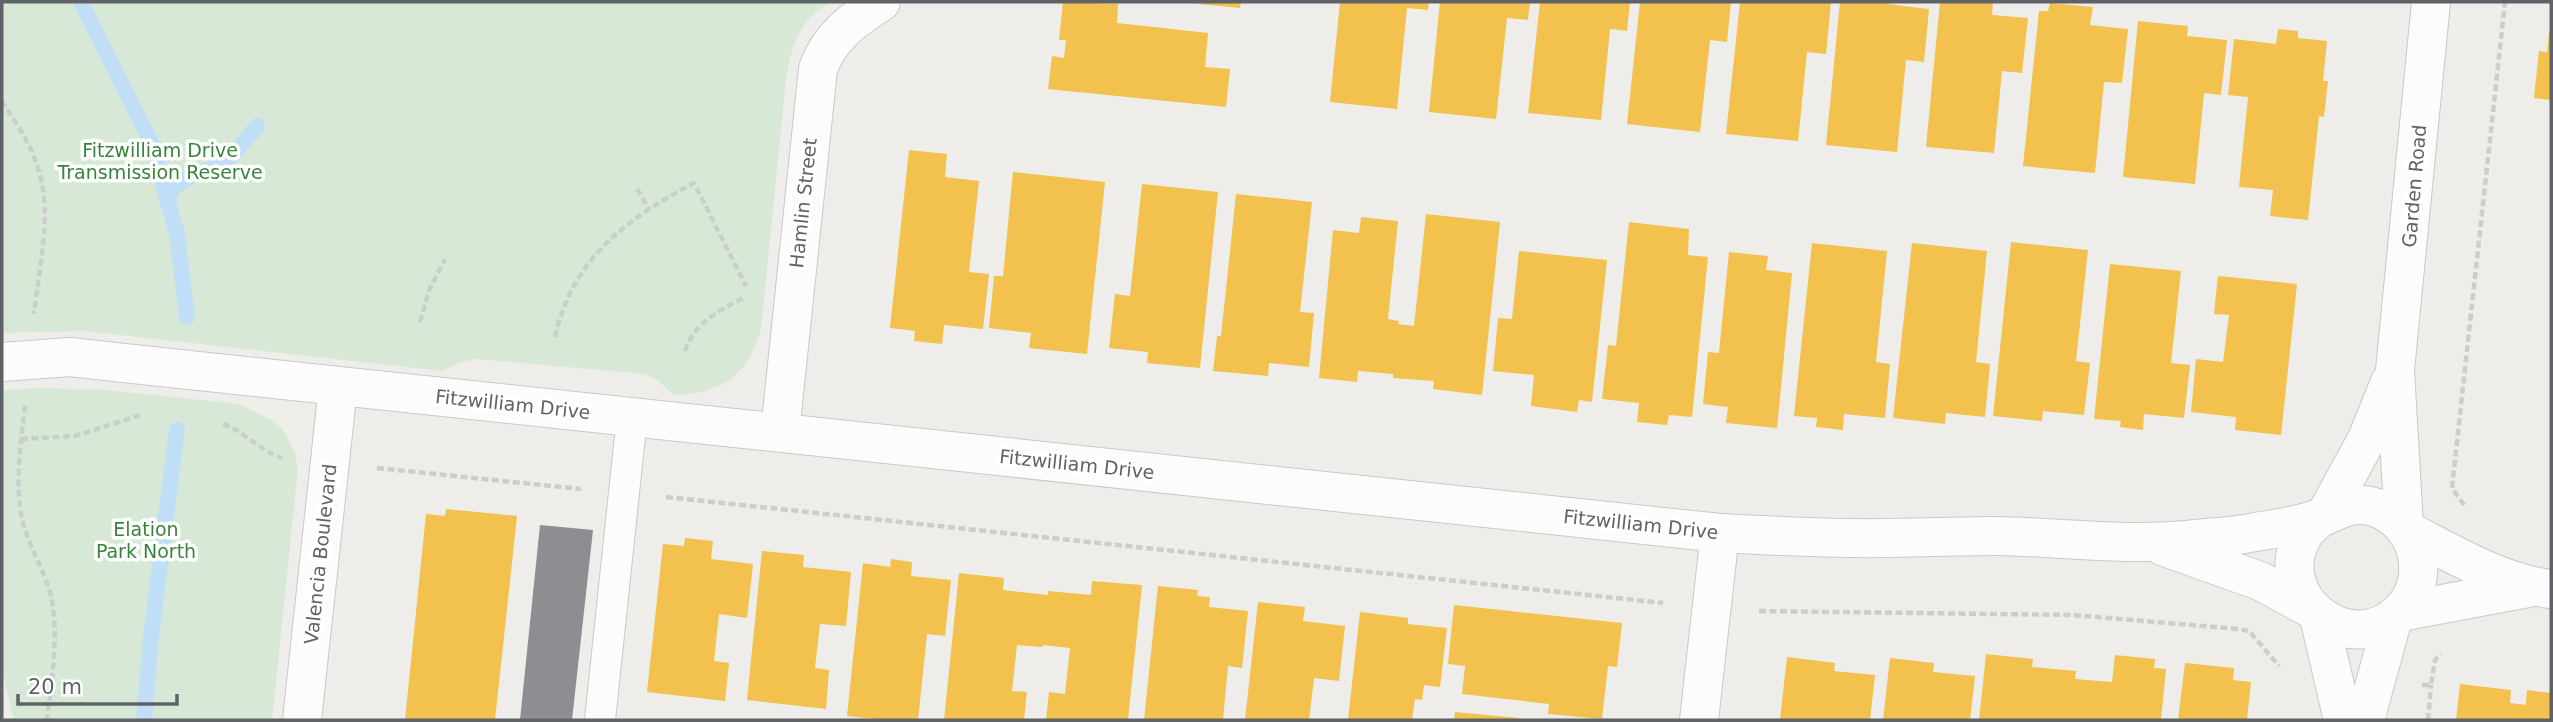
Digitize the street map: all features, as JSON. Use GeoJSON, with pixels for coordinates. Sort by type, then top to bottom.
{"type":"FeatureCollection","features":[{"type":"Feature","properties":{"kind":"street","name":"Hamlin Street"},"geometry":{"type":"LineString","coordinates":[[780,432],[818,69],[823,53],[844,29],[881,2]]}},
{"type":"Feature","properties":{"kind":"street","name":"Garden Road"},"geometry":{"type":"LineString","coordinates":[[2406,529],[2395,370],[2431,2]]}},
{"type":"Feature","properties":{"kind":"street","name":"Fitzwilliam Drive"},"geometry":{"type":"LineString","coordinates":[[2,362],[70,357],[1720,533],[1853,538],[1996,536],[2154,543],[2248,533],[2322,516]]}},
{"type":"Feature","properties":{"kind":"street","name":"Garden Road"},"geometry":{"type":"LineString","coordinates":[[2322,516],[2367,439],[2395,370]]}},
{"type":"Feature","properties":{"kind":"street","name":"Valencia Boulevard"},"geometry":{"type":"LineString","coordinates":[[302,720],[338,387]]}},
{"type":"Feature","properties":{"kind":"street"},"geometry":{"type":"LineString","coordinates":[[2343,720],[2315,612],[2300,591],[2295,572],[2297,552],[2305,533],[2322,516],[2342,507],[2358,505],[2375,508],[2391,515],[2406,529],[2468,562],[2543,588]]}},
{"type":"Feature","properties":{"kind":"street"},"geometry":{"type":"LineString","coordinates":[[2315,612],[2337,626],[2356,630],[2375,627],[2396,615],[2411,598],[2419,565],[2416,547],[2406,529]]}},
{"type":"Feature","properties":{"kind":"street"},"geometry":{"type":"LineString","coordinates":[[1699,720],[1720,533]]}},
{"type":"Feature","properties":{"kind":"street","name":"Fitzwilliam Drive"},"geometry":{"type":"LineString","coordinates":[[2154,543],[2260,581],[2315,612]]}},
{"type":"Feature","properties":{"kind":"street"},"geometry":{"type":"LineString","coordinates":[[2396,615],[2543,588]]}},
{"type":"Feature","properties":{"kind":"street"},"geometry":{"type":"LineString","coordinates":[[2365,720],[2396,615]]}},
{"type":"Feature","properties":{"kind":"lane"},"geometry":{"type":"LineString","coordinates":[[600,720],[632,416]]}},
{"type":"Feature","properties":{"kind":"path"},"geometry":{"type":"LineString","coordinates":[[555,337],[567,295],[580,272],[616,235],[649,210],[694,184],[750,295],[696,329],[685,351]]}},
{"type":"Feature","properties":{"kind":"path"},"geometry":{"type":"LineString","coordinates":[[637,189],[649,210]]}},
{"type":"Feature","properties":{"kind":"path"},"geometry":{"type":"LineString","coordinates":[[420,322],[429,290],[445,258]]}},
{"type":"Feature","properties":{"kind":"path"},"geometry":{"type":"LineString","coordinates":[[21,439],[75,436],[139,415]]}},
{"type":"Feature","properties":{"kind":"path"},"geometry":{"type":"LineString","coordinates":[[2428,720],[2431,685]]}},
{"type":"Feature","properties":{"kind":"green space","name":"Fitzwilliam Drive Transmission Reserve"},"geometry":{"type":"Polygon","coordinates":[[[2,2],[830,2],[803,26],[794,44],[786,79],[761,328],[756,345],[741,370],[731,379],[706,390],[674,395],[657,380],[645,374],[477,359],[461,362],[443,371],[83,331],[2,333],[2,2]]]}},
{"type":"Feature","properties":{"kind":"green space","name":"Elation Park North"},"geometry":{"type":"Polygon","coordinates":[[[2,390],[107,390],[238,404],[273,421],[283,430],[294,451],[298,469],[272,720],[14,720],[2,671],[2,390]]]}},
{"type":"Feature","properties":{"kind":"building: Homes"},"geometry":{"type":"Polygon","coordinates":[[[1063,2],[1118,4],[1117,23],[1208,33],[1205,67],[1230,69],[1226,107],[1048,89],[1052,56],[1064,58],[1066,40],[1059,40],[1063,2]]]}},
{"type":"Feature","properties":{"kind":"building: Homes"},"geometry":{"type":"Polygon","coordinates":[[[1199,2],[1241,2],[1240,8],[1199,2]]]}},
{"type":"Feature","properties":{"kind":"building: Homes"},"geometry":{"type":"Polygon","coordinates":[[[1340,2],[1429,2],[1428,10],[1407,8],[1397,109],[1330,102],[1340,2]]]}},
{"type":"Feature","properties":{"kind":"building: Homes"},"geometry":{"type":"Polygon","coordinates":[[[1440,2],[1530,2],[1528,20],[1507,18],[1496,119],[1429,112],[1440,2]]]}},
{"type":"Feature","properties":{"kind":"building: Homes"},"geometry":{"type":"Polygon","coordinates":[[[1540,2],[1630,2],[1627,31],[1610,29],[1601,120],[1528,113],[1540,2]]]}},
{"type":"Feature","properties":{"kind":"building: Homes"},"geometry":{"type":"Polygon","coordinates":[[[1640,2],[1731,2],[1727,42],[1710,40],[1700,132],[1627,124],[1640,2]]]}},
{"type":"Feature","properties":{"kind":"building: Homes"},"geometry":{"type":"Polygon","coordinates":[[[1740,2],[1831,2],[1826,54],[1807,52],[1798,141],[1726,134],[1740,2]]]}},
{"type":"Feature","properties":{"kind":"building: Homes"},"geometry":{"type":"Polygon","coordinates":[[[1840,2],[1889,2],[1888,4],[1929,9],[1924,62],[1906,60],[1897,152],[1826,145],[1840,2]]]}},
{"type":"Feature","properties":{"kind":"building: Homes"},"geometry":{"type":"Polygon","coordinates":[[[1940,2],[1993,2],[1992,15],[2028,18],[2022,73],[2002,71],[1994,153],[1926,147],[1940,2]]]}},
{"type":"Feature","properties":{"kind":"building: Homes"},"geometry":{"type":"Polygon","coordinates":[[[2050,3],[2093,7],[2090,25],[2128,29],[2122,83],[2104,82],[2095,173],[2023,166],[2039,11],[2048,11],[2050,3]]]}},
{"type":"Feature","properties":{"kind":"building: Homes"},"geometry":{"type":"Polygon","coordinates":[[[2138,21],[2188,26],[2187,36],[2227,40],[2221,95],[2204,93],[2195,184],[2123,177],[2138,21]]]}},
{"type":"Feature","properties":{"kind":"building: Homes"},"geometry":{"type":"Polygon","coordinates":[[[2278,29],[2298,31],[2298,38],[2327,41],[2323,81],[2328,81],[2324,117],[2319,116],[2308,220],[2270,216],[2273,190],[2239,187],[2248,97],[2228,95],[2234,39],[2276,44],[2278,29]]]}},
{"type":"Feature","properties":{"kind":"building: Homes"},"geometry":{"type":"Polygon","coordinates":[[[2549,32],[2551,100],[2534,98],[2539,51],[2547,52],[2549,32]]]}},
{"type":"Feature","properties":{"kind":"building: Homes"},"geometry":{"type":"Polygon","coordinates":[[[909,150],[947,154],[945,177],[979,181],[969,272],[989,274],[983,329],[944,325],[942,344],[914,341],[915,331],[890,328],[909,150]]]}},
{"type":"Feature","properties":{"kind":"building: Homes"},"geometry":{"type":"Polygon","coordinates":[[[1013,172],[1105,182],[1087,354],[1029,348],[1031,333],[989,328],[994,276],[1003,276],[1013,172]]]}},
{"type":"Feature","properties":{"kind":"building: Homes"},"geometry":{"type":"Polygon","coordinates":[[[1142,184],[1218,192],[1200,368],[1147,363],[1148,352],[1109,348],[1115,294],[1130,296],[1142,184]]]}},
{"type":"Feature","properties":{"kind":"building: Homes"},"geometry":{"type":"Polygon","coordinates":[[[1236,194],[1312,202],[1300,312],[1314,313],[1309,367],[1269,363],[1268,376],[1213,371],[1217,336],[1221,336],[1236,194]]]}},
{"type":"Feature","properties":{"kind":"building: Homes"},"geometry":{"type":"Polygon","coordinates":[[[1426,214],[1500,222],[1482,395],[1433,389],[1434,381],[1393,378],[1393,374],[1358,371],[1357,382],[1319,378],[1333,230],[1359,233],[1361,217],[1398,221],[1388,319],[1399,321],[1398,324],[1414,326],[1426,214]]]}},
{"type":"Feature","properties":{"kind":"building: Homes"},"geometry":{"type":"Polygon","coordinates":[[[1629,222],[1689,229],[1688,255],[1708,257],[1692,417],[1669,415],[1667,425],[1637,422],[1639,403],[1602,399],[1608,345],[1616,346],[1629,222]]]}},
{"type":"Feature","properties":{"kind":"building: Homes"},"geometry":{"type":"Polygon","coordinates":[[[2011,242],[2088,250],[2076,361],[2090,363],[2084,415],[2043,411],[2042,421],[1993,416],[2011,242]]]}},
{"type":"Feature","properties":{"kind":"building: Homes"},"geometry":{"type":"Polygon","coordinates":[[[1812,243],[1887,251],[1876,362],[1890,364],[1885,418],[1844,414],[1843,430],[1816,427],[1817,418],[1794,416],[1812,243]]]}},
{"type":"Feature","properties":{"kind":"building: Homes"},"geometry":{"type":"Polygon","coordinates":[[[1912,243],[1987,251],[1976,362],[1990,364],[1985,417],[1946,413],[1945,424],[1893,418],[1912,243]]]}},
{"type":"Feature","properties":{"kind":"building: Homes"},"geometry":{"type":"Polygon","coordinates":[[[1519,251],[1607,260],[1592,402],[1579,400],[1577,412],[1531,406],[1534,375],[1493,371],[1498,318],[1512,319],[1519,251]]]}},
{"type":"Feature","properties":{"kind":"building: Homes"},"geometry":{"type":"Polygon","coordinates":[[[1729,252],[1768,256],[1766,270],[1792,273],[1777,428],[1726,423],[1728,407],[1703,404],[1708,352],[1719,353],[1729,252]]]}},
{"type":"Feature","properties":{"kind":"building: Homes"},"geometry":{"type":"Polygon","coordinates":[[[2110,264],[2181,271],[2171,363],[2190,365],[2184,418],[2144,414],[2143,430],[2120,427],[2121,421],[2094,419],[2110,264]]]}},
{"type":"Feature","properties":{"kind":"building: Homes"},"geometry":{"type":"Polygon","coordinates":[[[2218,276],[2297,284],[2281,435],[2235,430],[2236,417],[2191,412],[2196,359],[2223,362],[2229,315],[2214,314],[2218,276]]]}},
{"type":"Feature","properties":{"kind":"building: Homes"},"geometry":{"type":"Polygon","coordinates":[[[446,509],[517,516],[495,720],[405,720],[426,514],[445,516],[446,509]]]}},
{"type":"Feature","properties":{"kind":"building: Homes"},"geometry":{"type":"Polygon","coordinates":[[[685,538],[713,541],[711,559],[753,564],[747,618],[719,614],[714,661],[729,663],[725,701],[647,692],[663,544],[684,546],[685,538]]]}},
{"type":"Feature","properties":{"kind":"building: Homes"},"geometry":{"type":"Polygon","coordinates":[[[762,551],[804,555],[803,567],[851,572],[846,626],[820,624],[815,668],[829,670],[826,709],[747,700],[762,551]]]}},
{"type":"Feature","properties":{"kind":"building: Homes"},"geometry":{"type":"Polygon","coordinates":[[[891,559],[912,562],[911,576],[951,580],[945,636],[927,634],[918,720],[847,716],[863,563],[890,567],[891,559]]]}},
{"type":"Feature","properties":{"kind":"building: Homes"},"geometry":{"type":"Polygon","coordinates":[[[959,573],[1004,578],[1003,590],[1048,595],[1048,591],[1091,595],[1092,581],[1142,585],[1128,720],[1046,720],[1049,692],[1065,694],[1070,648],[1017,645],[1012,691],[1027,692],[1024,720],[944,720],[959,573]]]}},
{"type":"Feature","properties":{"kind":"building: Homes"},"geometry":{"type":"Polygon","coordinates":[[[1158,586],[1198,590],[1197,596],[1210,597],[1209,607],[1248,611],[1242,668],[1228,666],[1223,720],[1144,720],[1158,586]]]}},
{"type":"Feature","properties":{"kind":"building: Homes"},"geometry":{"type":"Polygon","coordinates":[[[1258,602],[1305,607],[1303,621],[1345,626],[1339,681],[1314,678],[1309,720],[1245,720],[1258,602]]]}},
{"type":"Feature","properties":{"kind":"building: Homes"},"geometry":{"type":"Polygon","coordinates":[[[1454,605],[1622,623],[1617,667],[1608,666],[1602,719],[1548,714],[1549,704],[1462,694],[1465,666],[1448,664],[1454,605]]]}},
{"type":"Feature","properties":{"kind":"building: Homes"},"geometry":{"type":"Polygon","coordinates":[[[1360,612],[1408,618],[1408,624],[1447,628],[1440,687],[1424,685],[1422,700],[1415,699],[1412,720],[1348,720],[1360,612]]]}},
{"type":"Feature","properties":{"kind":"building: Homes"},"geometry":{"type":"Polygon","coordinates":[[[1986,654],[2033,659],[2032,667],[2076,671],[2075,679],[2112,682],[2115,655],[2155,659],[2154,668],[2166,669],[2161,720],[1979,720],[1986,654]]]}},
{"type":"Feature","properties":{"kind":"building: Homes"},"geometry":{"type":"Polygon","coordinates":[[[1787,657],[1835,663],[1834,671],[1875,675],[1870,720],[1780,720],[1787,657]]]}},
{"type":"Feature","properties":{"kind":"building: Homes"},"geometry":{"type":"Polygon","coordinates":[[[1890,658],[1934,663],[1933,672],[1975,676],[1970,720],[1883,720],[1890,658]]]}},
{"type":"Feature","properties":{"kind":"building: Homes"},"geometry":{"type":"Polygon","coordinates":[[[2185,663],[2234,668],[2233,680],[2251,682],[2247,720],[2178,720],[2185,663]]]}},
{"type":"Feature","properties":{"kind":"building: Homes"},"geometry":{"type":"Polygon","coordinates":[[[2460,684],[2511,690],[2510,703],[2526,705],[2527,690],[2551,693],[2551,720],[2456,720],[2460,684]]]}},
{"type":"Feature","properties":{"kind":"building: Homes"},"geometry":{"type":"Polygon","coordinates":[[[1455,712],[1519,718],[1519,720],[1454,720],[1455,712]]]}},
{"type":"Feature","properties":{"kind":"building: Industry"},"geometry":{"type":"Polygon","coordinates":[[[540,525],[593,530],[572,720],[520,720],[540,525]]]}},
{"type":"Feature","properties":{"kind":"waterway"},"geometry":{"type":"LineString","coordinates":[[81,2],[152,144],[177,234],[187,317]]}},
{"type":"Feature","properties":{"kind":"waterway"},"geometry":{"type":"LineString","coordinates":[[168,198],[172,190],[184,180],[228,159],[257,126]]}},
{"type":"Feature","properties":{"kind":"waterway"},"geometry":{"type":"LineString","coordinates":[[144,720],[150,647],[177,430]]}}]}
